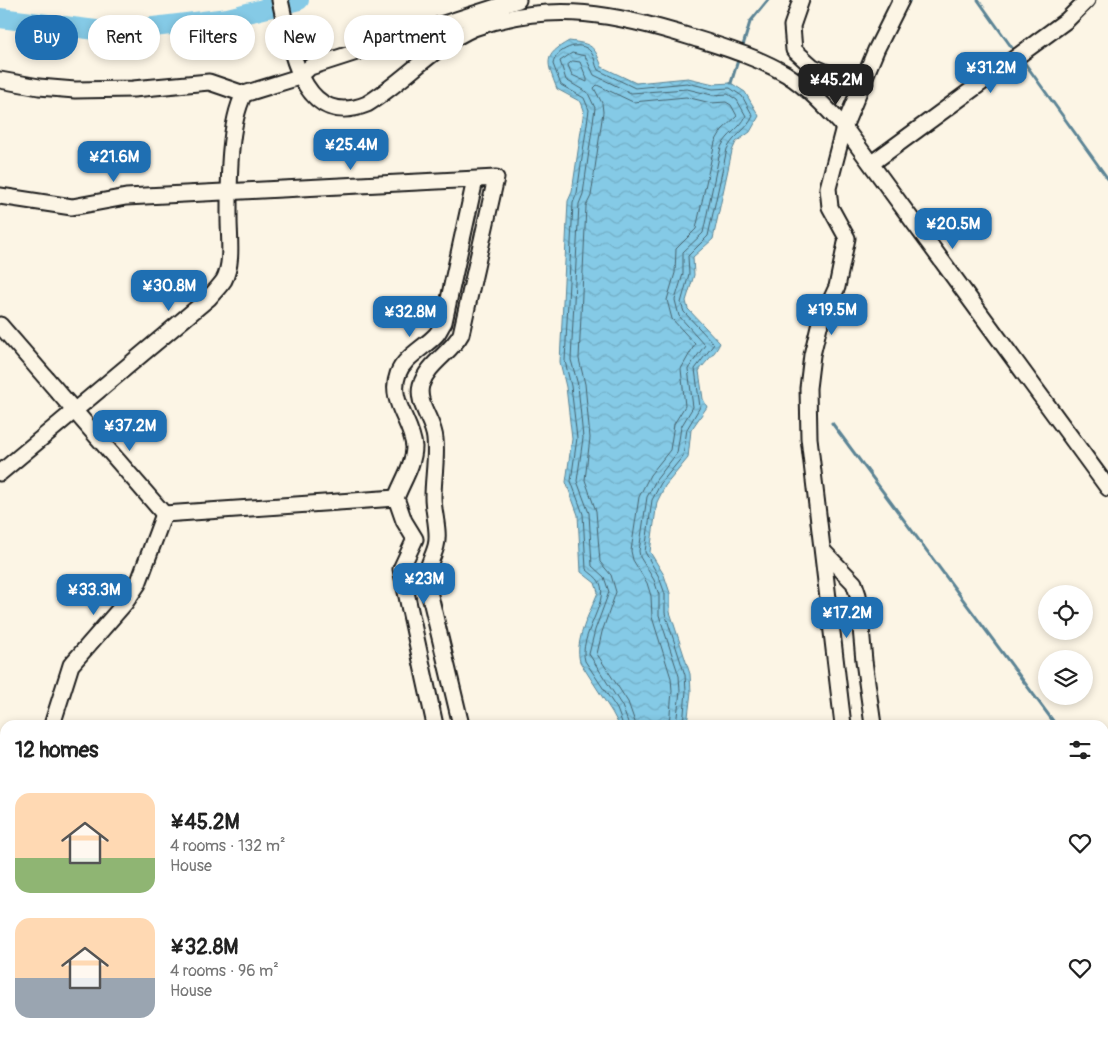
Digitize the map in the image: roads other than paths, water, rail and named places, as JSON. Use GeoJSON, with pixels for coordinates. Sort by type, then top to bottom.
{"type":"FeatureCollection","features":[{"type":"Feature","properties":{"kind":"street"},"geometry":{"type":"LineString","coordinates":[[280,0],[299,77],[314,96],[335,108],[357,108],[378,98],[435,51],[464,33],[496,20],[550,8],[578,9],[614,15],[716,44],[756,59],[800,83],[844,127],[1108,488]]}},
{"type":"Feature","properties":{"kind":"street"},"geometry":{"type":"LineString","coordinates":[[0,80],[39,87],[75,90],[133,89],[209,82],[239,92],[299,77],[310,67],[518,0]]}},
{"type":"Feature","properties":{"kind":"street"},"geometry":{"type":"LineString","coordinates":[[801,0],[792,26],[794,50],[813,67],[860,87]]}},
{"type":"Feature","properties":{"kind":"street"},"geometry":{"type":"LineString","coordinates":[[843,720],[809,438],[808,388],[812,355],[819,326],[837,287],[844,262],[847,238],[830,207],[828,188],[844,127],[889,21],[901,0]]}},
{"type":"Feature","properties":{"kind":"street"},"geometry":{"type":"LineString","coordinates":[[872,164],[1067,20],[1087,0]]}},
{"type":"Feature","properties":{"kind":"street"},"geometry":{"type":"LineString","coordinates":[[0,473],[209,298],[224,279],[230,259],[229,193],[239,92]]}},
{"type":"Feature","properties":{"kind":"street"},"geometry":{"type":"LineString","coordinates":[[0,196],[72,207],[126,197],[496,178],[461,334],[456,344],[430,369],[422,383],[420,394],[435,437],[436,476],[433,493],[437,545],[427,566],[426,578],[461,720]]}},
{"type":"Feature","properties":{"kind":"street"},"geometry":{"type":"LineString","coordinates":[[434,720],[402,569],[415,539],[404,521],[396,498],[411,463],[414,448],[411,434],[396,398],[396,381],[405,362],[436,335],[444,322],[475,180]]}},
{"type":"Feature","properties":{"kind":"street"},"geometry":{"type":"LineString","coordinates":[[0,324],[73,411],[164,514]]}},
{"type":"Feature","properties":{"kind":"street"},"geometry":{"type":"LineString","coordinates":[[164,514],[396,498]]}},
{"type":"Feature","properties":{"kind":"street"},"geometry":{"type":"LineString","coordinates":[[54,720],[71,665],[125,603],[138,584],[164,514]]}},
{"type":"Feature","properties":{"kind":"street"},"geometry":{"type":"LineString","coordinates":[[824,552],[854,584],[858,595],[864,661],[872,720]]}},
{"type":"Feature","properties":{"kind":"water"},"geometry":{"type":"Polygon","coordinates":[[[569,41],[583,43],[594,50],[602,67],[636,83],[688,78],[714,84],[731,83],[745,92],[759,116],[750,132],[736,142],[732,151],[713,239],[693,257],[694,275],[686,301],[688,309],[720,343],[699,371],[703,399],[707,407],[691,430],[688,458],[665,486],[657,502],[650,552],[664,575],[670,593],[670,612],[690,674],[691,692],[688,720],[616,720],[580,662],[579,645],[581,636],[598,592],[595,583],[581,572],[578,515],[566,482],[572,439],[566,387],[560,362],[568,201],[572,192],[584,110],[581,102],[557,89],[549,66],[549,60],[554,51],[569,41]]]}},
{"type":"Feature","properties":{"kind":"waterway"},"geometry":{"type":"LineString","coordinates":[[0,18],[112,32],[228,18],[299,0]]}},
{"type":"Feature","properties":{"kind":"waterway"},"geometry":{"type":"LineString","coordinates":[[742,49],[750,22],[768,0]]}},
{"type":"Feature","properties":{"kind":"waterway"},"geometry":{"type":"LineString","coordinates":[[905,8],[910,0]]}},
{"type":"Feature","properties":{"kind":"waterway"},"geometry":{"type":"LineString","coordinates":[[978,0],[1015,52]]}},
{"type":"Feature","properties":{"kind":"waterway"},"geometry":{"type":"LineString","coordinates":[[731,83],[739,57]]}},
{"type":"Feature","properties":{"kind":"waterway"},"geometry":{"type":"LineString","coordinates":[[1024,62],[1108,179]]}},
{"type":"Feature","properties":{"kind":"waterway"},"geometry":{"type":"LineString","coordinates":[[832,423],[1052,720]]}}]}
